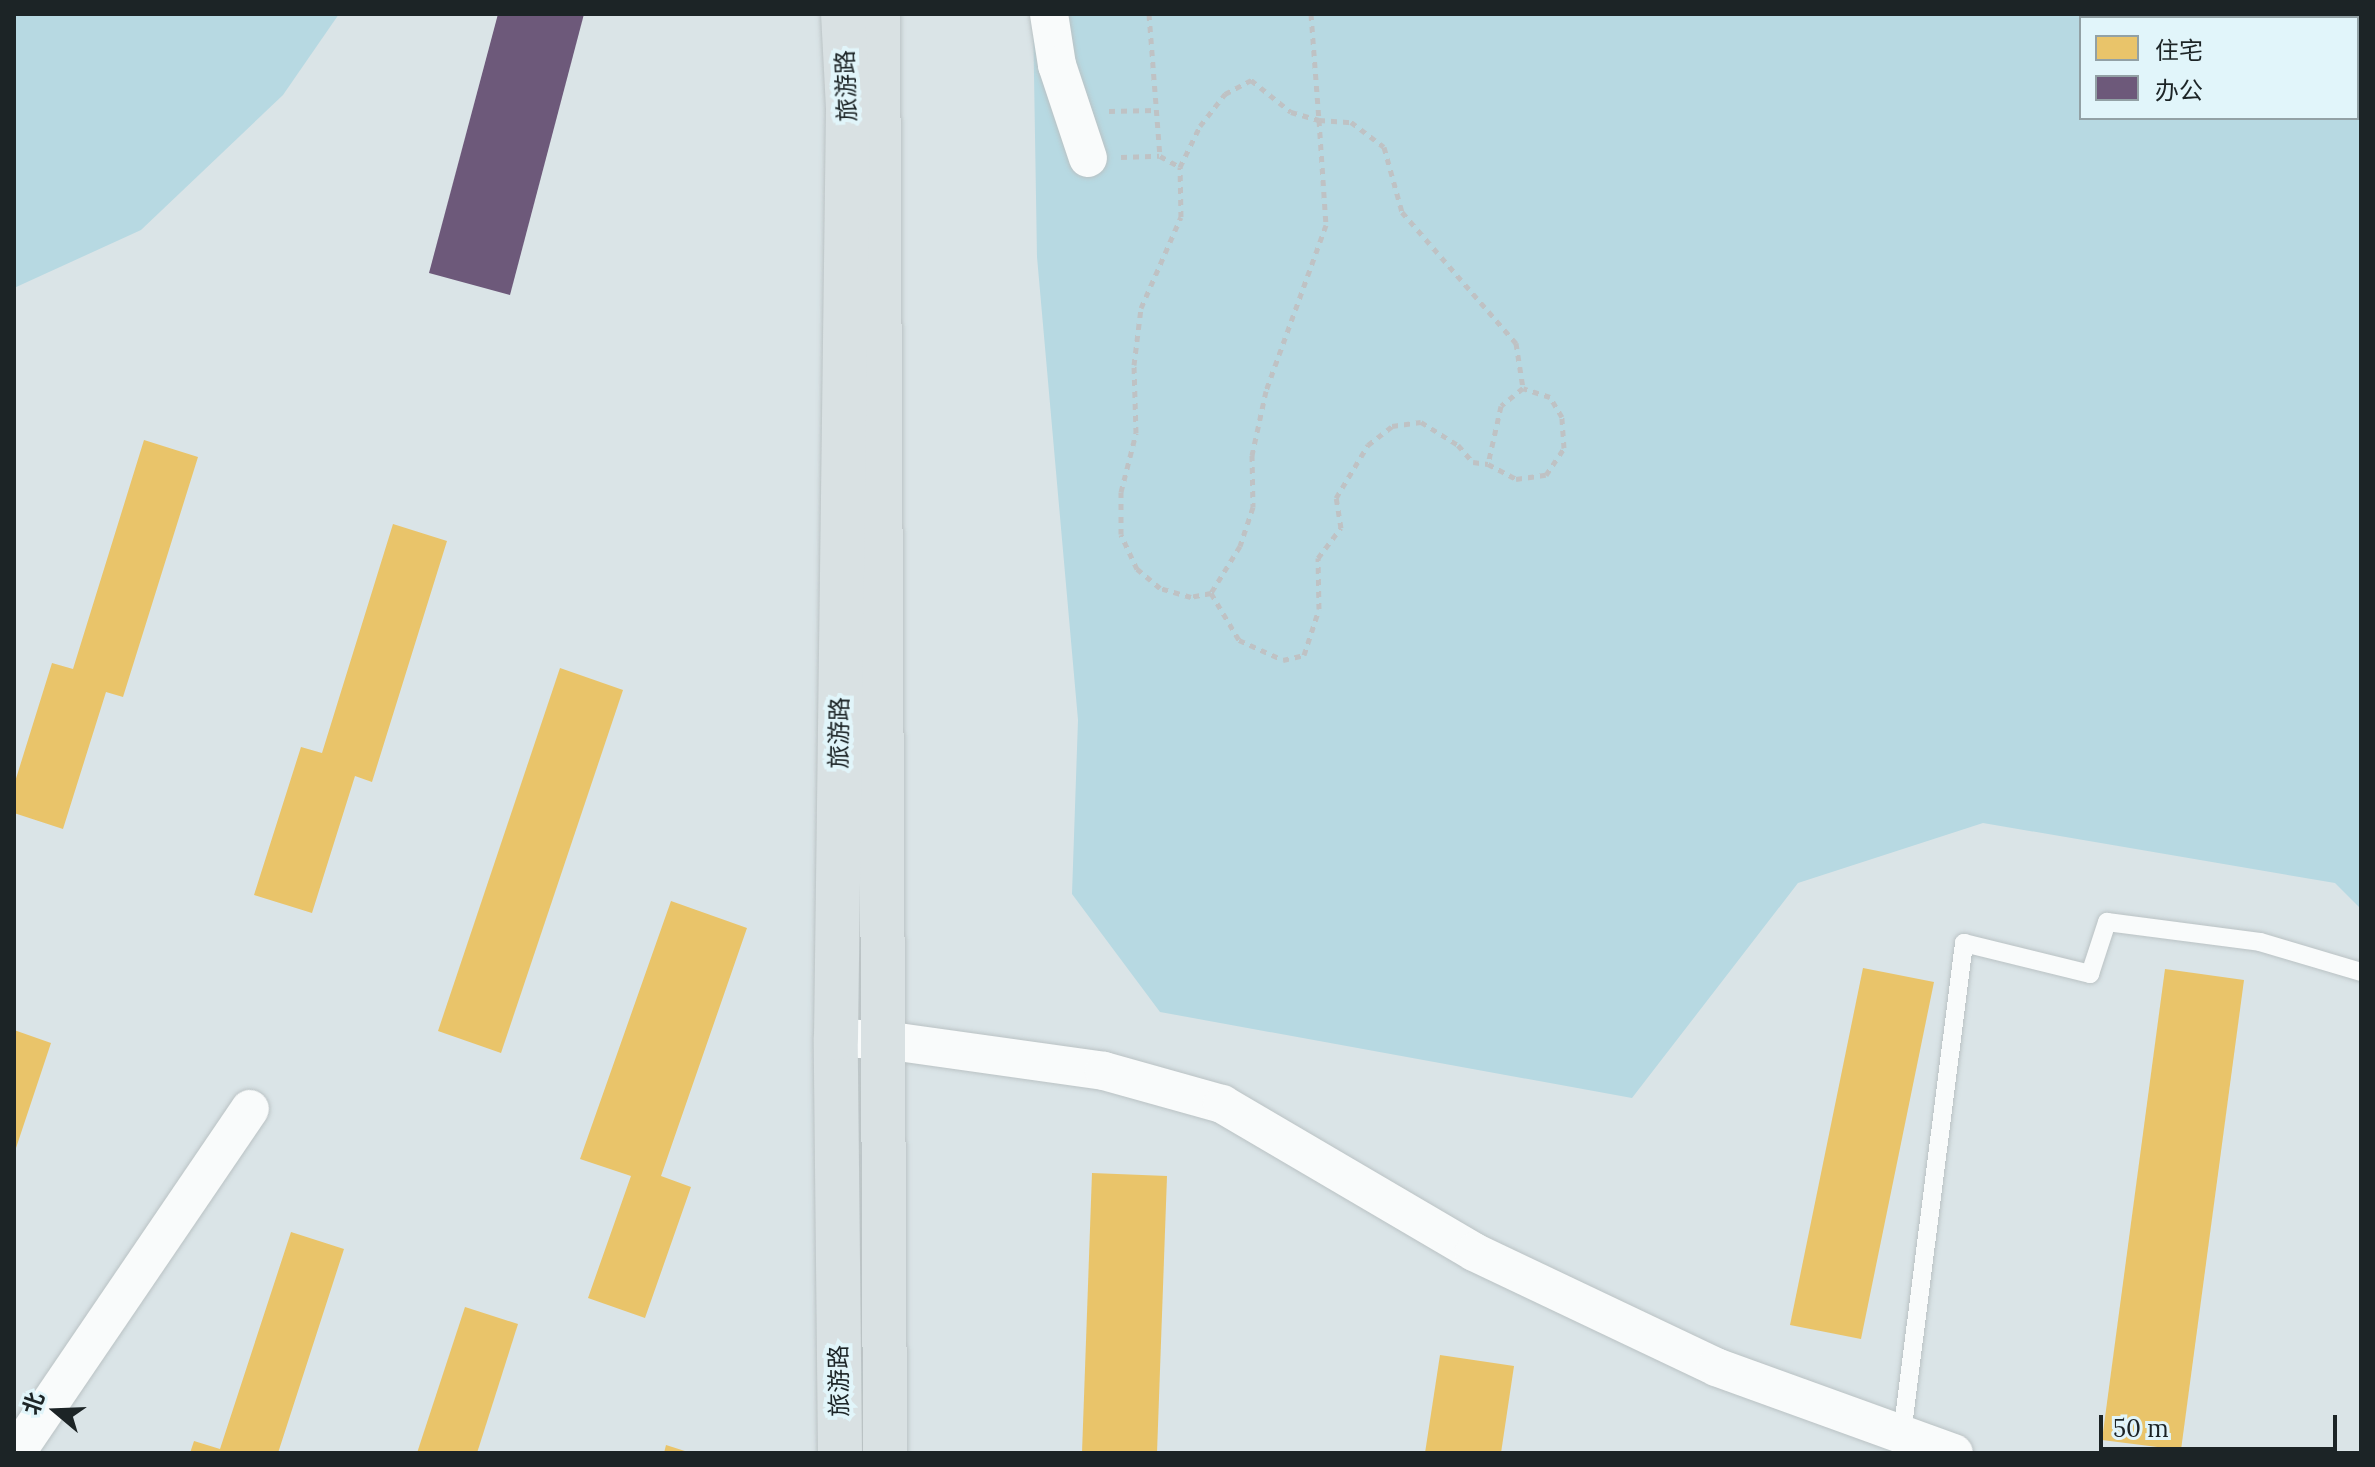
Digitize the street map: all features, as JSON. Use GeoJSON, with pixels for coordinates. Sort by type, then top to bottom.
{"type":"FeatureCollection","features":[{"type":"Feature","properties":{"kind":"main road","name":"旅游路"},"geometry":{"type":"LineString","coordinates":[[840,1453],[836,1038],[848,108],[843,14]]}},
{"type":"Feature","properties":{"kind":"main road","name":"旅游路"},"geometry":{"type":"LineString","coordinates":[[878,14],[885,1453]]}},
{"type":"Feature","properties":{"kind":"street"},"geometry":{"type":"LineString","coordinates":[[1049,14],[1057,65],[1088,158]]}},
{"type":"Feature","properties":{"kind":"street"},"geometry":{"type":"LineString","coordinates":[[836,1038],[884,1040],[1104,1071],[1222,1104],[1474,1252],[1716,1367],[1954,1453]]}},
{"type":"Feature","properties":{"kind":"street"},"geometry":{"type":"LineString","coordinates":[[16,1453],[250,1109]]}},
{"type":"Feature","properties":{"kind":"lane"},"geometry":{"type":"LineString","coordinates":[[1902,1434],[1964,943],[2090,974],[2107,922],[2260,942],[2361,972]]}},
{"type":"Feature","properties":{"kind":"path"},"geometry":{"type":"LineString","coordinates":[[1149,14],[1160,156],[1180,167]]}},
{"type":"Feature","properties":{"kind":"path"},"geometry":{"type":"LineString","coordinates":[[1311,14],[1319,120],[1326,225],[1266,391],[1252,455],[1253,507],[1240,546],[1211,593],[1191,597],[1160,588],[1137,569],[1121,534],[1121,492],[1136,433],[1134,365],[1141,308],[1181,217],[1180,167],[1200,126],[1225,94],[1251,80],[1291,112],[1319,120],[1351,122],[1384,147],[1402,212],[1516,343],[1523,388]]}},
{"type":"Feature","properties":{"kind":"path"},"geometry":{"type":"LineString","coordinates":[[1073,112],[1156,110]]}},
{"type":"Feature","properties":{"kind":"path"},"geometry":{"type":"LineString","coordinates":[[1211,593],[1239,640],[1283,660],[1304,655],[1319,609],[1318,558],[1341,528],[1336,498],[1368,445],[1392,426],[1421,422],[1458,445],[1473,462],[1488,464],[1516,479],[1546,475],[1564,448],[1562,417],[1550,397],[1523,388]]}},
{"type":"Feature","properties":{"kind":"path"},"geometry":{"type":"LineString","coordinates":[[1488,464],[1501,406],[1523,388]]}},
{"type":"Feature","properties":{"kind":"shaded area"},"geometry":{"type":"Polygon","coordinates":[[[14,14],[339,14],[283,95],[141,230],[14,288],[14,14]]]}},
{"type":"Feature","properties":{"kind":"shaded area"},"geometry":{"type":"Polygon","coordinates":[[[1033,14],[2361,14],[2361,909],[2335,883],[1983,823],[1798,883],[1632,1098],[1160,1012],[1072,894],[1078,720],[1037,257],[1033,14]]]}},
{"type":"Feature","properties":{"kind":"building: 住宅"},"geometry":{"type":"Polygon","coordinates":[[[144,440],[198,457],[123,697],[106,692],[63,829],[14,813],[14,785],[52,663],[73,669],[144,440]]]}},
{"type":"Feature","properties":{"kind":"building: 住宅"},"geometry":{"type":"Polygon","coordinates":[[[393,524],[447,541],[372,782],[355,776],[312,913],[254,895],[301,747],[322,753],[393,524]]]}},
{"type":"Feature","properties":{"kind":"building: 住宅"},"geometry":{"type":"Polygon","coordinates":[[[560,668],[623,690],[501,1053],[438,1031],[560,668]]]}},
{"type":"Feature","properties":{"kind":"building: 住宅"},"geometry":{"type":"Polygon","coordinates":[[[671,901],[747,928],[661,1176],[691,1187],[645,1318],[588,1298],[631,1176],[580,1159],[671,901]]]}},
{"type":"Feature","properties":{"kind":"building: 住宅"},"geometry":{"type":"Polygon","coordinates":[[[1863,968],[1934,982],[1861,1339],[1790,1325],[1863,968]]]}},
{"type":"Feature","properties":{"kind":"building: 住宅"},"geometry":{"type":"Polygon","coordinates":[[[2165,969],[2244,980],[2181,1450],[2102,1440],[2165,969]]]}},
{"type":"Feature","properties":{"kind":"building: 住宅"},"geometry":{"type":"Polygon","coordinates":[[[14,1030],[51,1043],[15,1151],[14,1151],[14,1030]]]}},
{"type":"Feature","properties":{"kind":"building: 住宅"},"geometry":{"type":"Polygon","coordinates":[[[1092,1173],[1167,1176],[1157,1453],[1082,1453],[1092,1173]]]}},
{"type":"Feature","properties":{"kind":"building: 住宅"},"geometry":{"type":"Polygon","coordinates":[[[291,1232],[344,1249],[278,1453],[190,1453],[194,1441],[220,1449],[291,1232]]]}},
{"type":"Feature","properties":{"kind":"building: 住宅"},"geometry":{"type":"Polygon","coordinates":[[[465,1307],[518,1324],[477,1453],[417,1453],[465,1307]]]}},
{"type":"Feature","properties":{"kind":"building: 住宅"},"geometry":{"type":"Polygon","coordinates":[[[1440,1355],[1514,1366],[1501,1453],[1425,1453],[1440,1355]]]}},
{"type":"Feature","properties":{"kind":"building: 住宅"},"geometry":{"type":"Polygon","coordinates":[[[666,1445],[688,1452],[688,1453],[664,1453],[666,1445]]]}},
{"type":"Feature","properties":{"kind":"building: 办公"},"geometry":{"type":"Polygon","coordinates":[[[498,14],[584,14],[510,295],[429,273],[498,14]]]}}]}
